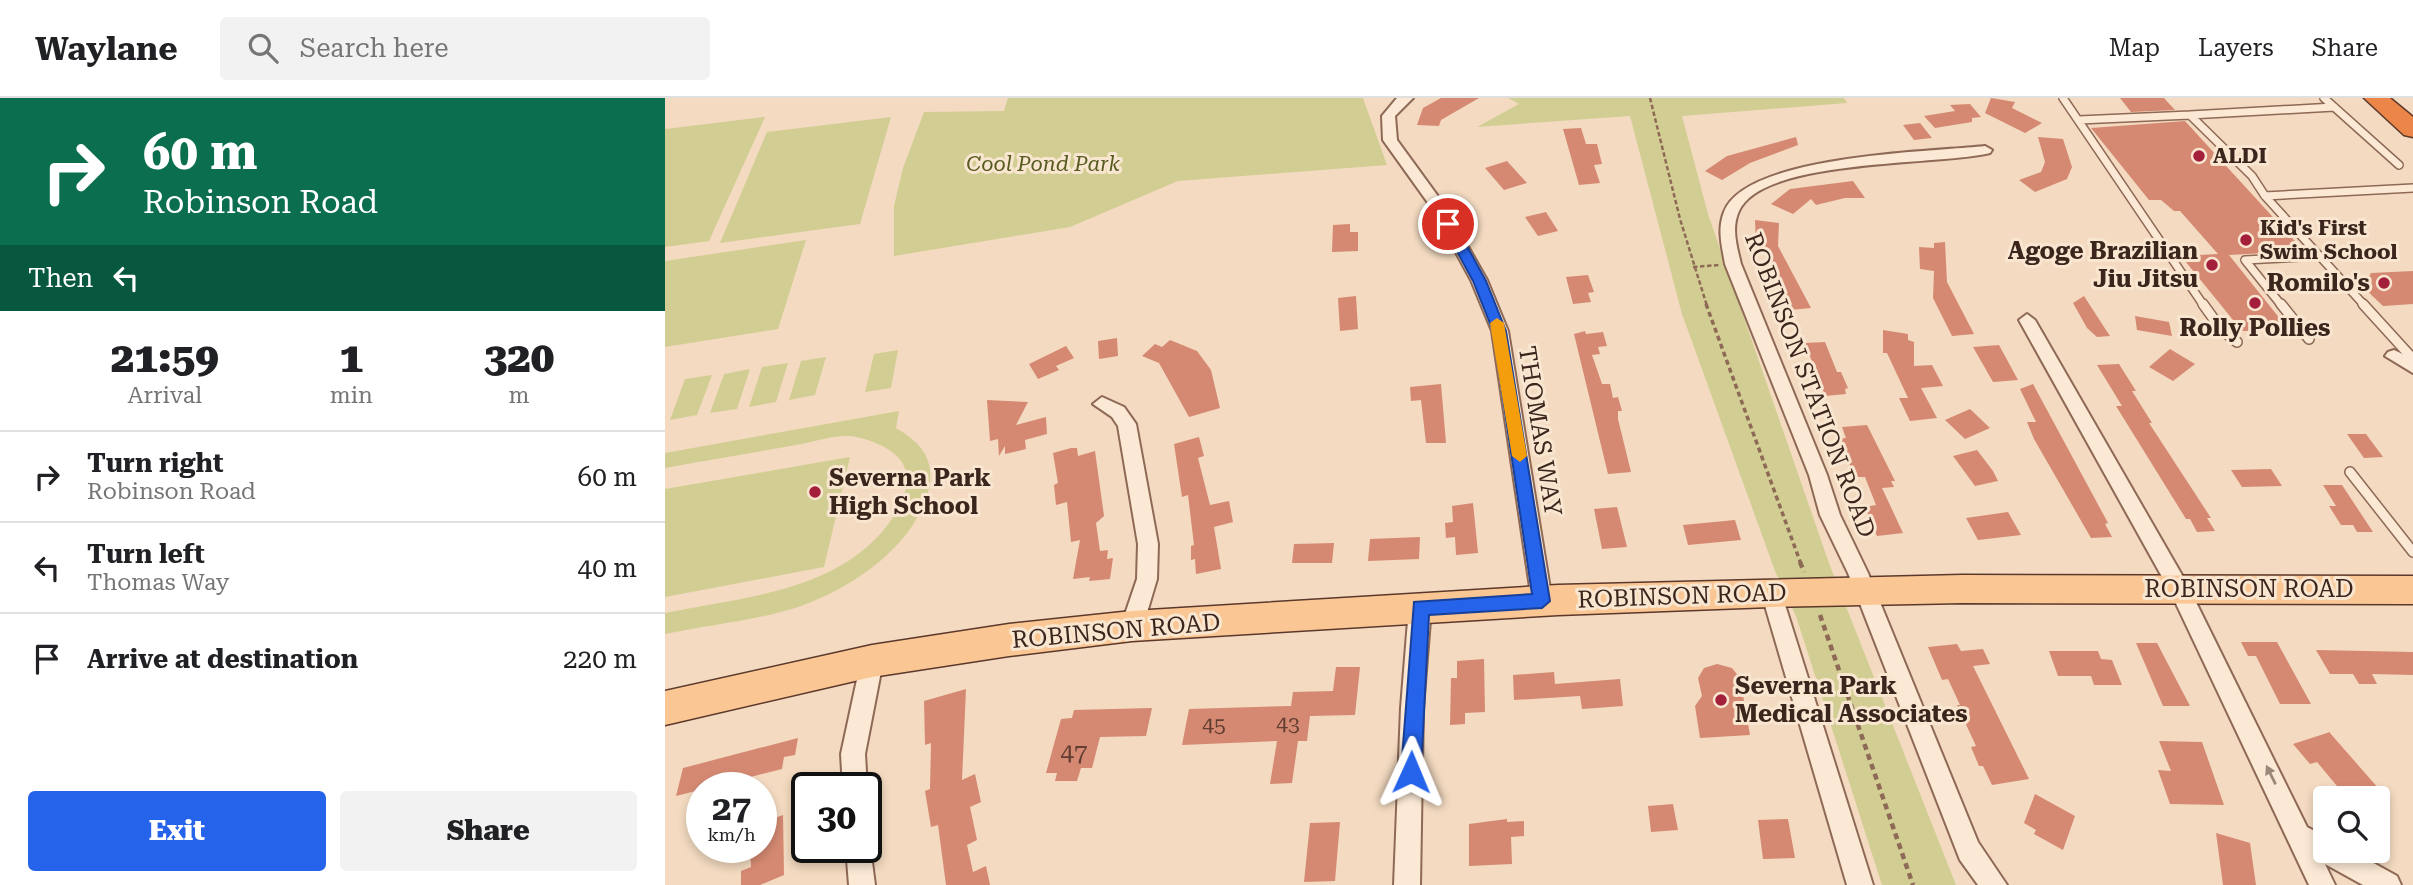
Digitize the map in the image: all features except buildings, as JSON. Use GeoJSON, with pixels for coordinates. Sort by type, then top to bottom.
{"type":"FeatureCollection","features":[{"type":"Feature","properties":{"kind":"highway"},"geometry":{"type":"LineString","coordinates":[[2376,98],[2413,130]]}},
{"type":"Feature","properties":{"kind":"main road","name":"ROBINSON ROAD"},"geometry":{"type":"LineString","coordinates":[[665,708],[872,661],[1009,640],[1132,626],[1542,601],[1865,590],[2413,590]]}},
{"type":"Feature","properties":{"kind":"street","name":"THOMAS WAY"},"geometry":{"type":"LineString","coordinates":[[1406,98],[1389,112],[1386,128],[1390,140],[1438,206],[1479,281],[1500,331],[1542,601]]}},
{"type":"Feature","properties":{"kind":"street","name":"ROBINSON STATION ROAD"},"geometry":{"type":"LineString","coordinates":[[1985,150],[1817,167],[1767,180],[1751,190],[1728,216],[1724,230],[1733,264],[1818,475],[1830,514],[1865,590],[1969,851],[1994,885]]}},
{"type":"Feature","properties":{"kind":"street"},"geometry":{"type":"LineString","coordinates":[[2027,320],[2179,588],[2322,885]]}},
{"type":"Feature","properties":{"kind":"street"},"geometry":{"type":"LineString","coordinates":[[2394,356],[2413,368]]}},
{"type":"Feature","properties":{"kind":"street"},"geometry":{"type":"LineString","coordinates":[[1102,404],[1118,412],[1127,424],[1148,544],[1147,579],[1132,626]]}},
{"type":"Feature","properties":{"kind":"street"},"geometry":{"type":"LineString","coordinates":[[1771,593],[1860,885]]}},
{"type":"Feature","properties":{"kind":"street"},"geometry":{"type":"LineString","coordinates":[[1407,885],[1412,708],[1420,608]]}},
{"type":"Feature","properties":{"kind":"street"},"geometry":{"type":"LineString","coordinates":[[854,772],[853,754],[872,661]]}},
{"type":"Feature","properties":{"kind":"street"},"geometry":{"type":"LineString","coordinates":[[2301,837],[2388,885]]}},
{"type":"Feature","properties":{"kind":"street"},"geometry":{"type":"LineString","coordinates":[[860,863],[862,885]]}},
{"type":"Feature","properties":{"kind":"lane"},"geometry":{"type":"LineString","coordinates":[[2063,98],[2196,295],[2229,338],[2237,342]]}},
{"type":"Feature","properties":{"kind":"lane"},"geometry":{"type":"LineString","coordinates":[[2324,98],[2399,165]]}},
{"type":"Feature","properties":{"kind":"lane"},"geometry":{"type":"LineString","coordinates":[[2389,98],[2413,118]]}},
{"type":"Feature","properties":{"kind":"lane"},"geometry":{"type":"LineString","coordinates":[[2079,120],[2334,107]]}},
{"type":"Feature","properties":{"kind":"lane"},"geometry":{"type":"LineString","coordinates":[[2190,115],[2252,176],[2265,196],[2413,359]]}},
{"type":"Feature","properties":{"kind":"lane"},"geometry":{"type":"LineString","coordinates":[[2265,196],[2411,187]]}},
{"type":"Feature","properties":{"kind":"lane"},"geometry":{"type":"LineString","coordinates":[[2309,339],[2245,260],[2319,256]]}},
{"type":"Feature","properties":{"kind":"lane"},"geometry":{"type":"LineString","coordinates":[[2350,472],[2413,552]]}},
{"type":"Feature","properties":{"kind":"path"},"geometry":{"type":"LineString","coordinates":[[1650,98],[1667,175],[1693,267],[1811,592],[1913,885]]}},
{"type":"Feature","properties":{"kind":"path"},"geometry":{"type":"LineString","coordinates":[[1693,267],[1733,264]]}},
{"type":"Feature","properties":{"kind":"green space","name":"Cool Pond Park"},"geometry":{"type":"Polygon","coordinates":[[[1008,98],[1363,98],[1387,165],[1178,181],[1070,227],[894,256],[894,206],[903,168],[924,112],[1004,111],[1008,98]]]}},
{"type":"Feature","properties":{"kind":"green space"},"geometry":{"type":"Polygon","coordinates":[[[1508,98],[1844,98],[1847,103],[1682,116],[1708,214],[1830,566],[1956,885],[1882,885],[1796,616],[1775,571],[1682,314],[1630,116],[1477,127],[1519,104],[1508,98]]]}},
{"type":"Feature","properties":{"kind":"green space"},"geometry":{"type":"Polygon","coordinates":[[[765,117],[709,241],[665,247],[665,129],[765,117]]]}},
{"type":"Feature","properties":{"kind":"green space"},"geometry":{"type":"Polygon","coordinates":[[[891,117],[860,224],[720,243],[767,132],[891,117]]]}},
{"type":"Feature","properties":{"kind":"green space"},"geometry":{"type":"Polygon","coordinates":[[[806,240],[778,329],[665,347],[665,261],[806,240]]]}},
{"type":"Feature","properties":{"kind":"green space"},"geometry":{"type":"Polygon","coordinates":[[[898,350],[891,388],[865,392],[874,354],[898,350]]]}},
{"type":"Feature","properties":{"kind":"green space"},"geometry":{"type":"Polygon","coordinates":[[[826,357],[815,395],[789,400],[801,361],[826,357]]]}},
{"type":"Feature","properties":{"kind":"green space"},"geometry":{"type":"Polygon","coordinates":[[[788,363],[776,402],[749,407],[762,367],[788,363]]]}},
{"type":"Feature","properties":{"kind":"green space"},"geometry":{"type":"Polygon","coordinates":[[[750,369],[737,409],[710,413],[724,374],[750,369]]]}},
{"type":"Feature","properties":{"kind":"green space"},"geometry":{"type":"Polygon","coordinates":[[[712,375],[697,415],[670,420],[685,379],[712,375]]]}},
{"type":"Feature","properties":{"kind":"green space"},"geometry":{"type":"Polygon","coordinates":[[[899,411],[896,428],[914,440],[925,454],[929,462],[930,481],[920,512],[909,531],[894,548],[878,563],[841,588],[801,606],[751,619],[665,634],[665,613],[791,587],[849,561],[873,541],[894,516],[903,499],[907,479],[904,466],[895,454],[872,441],[849,436],[665,468],[665,453],[899,411]]]}},
{"type":"Feature","properties":{"kind":"green space"},"geometry":{"type":"Polygon","coordinates":[[[850,457],[824,567],[665,597],[665,489],[850,457]]]}},
{"type":"Feature","properties":{"kind":"slow traffic"},"geometry":{"type":"LineString","coordinates":[[1497,323],[1520,456]]}},
{"type":"Feature","properties":{"kind":"place","name":"ALDI"},"geometry":{"type":"Point","coordinates":[2199,156]}},
{"type":"Feature","properties":{"kind":"place","name":"Kid's First Swim School"},"geometry":{"type":"Point","coordinates":[2246,240]}},
{"type":"Feature","properties":{"kind":"place","name":"Agoge Brazilian Jiu Jitsu"},"geometry":{"type":"Point","coordinates":[2212,265]}},
{"type":"Feature","properties":{"kind":"place","name":"Romilo's"},"geometry":{"type":"Point","coordinates":[2384,283]}},
{"type":"Feature","properties":{"kind":"place","name":"Rolly Pollies"},"geometry":{"type":"Point","coordinates":[2255,303]}},
{"type":"Feature","properties":{"kind":"place","name":"Severna Park High School"},"geometry":{"type":"Point","coordinates":[815,492]}},
{"type":"Feature","properties":{"kind":"place","name":"Severna Park Medical Associates"},"geometry":{"type":"Point","coordinates":[1721,700]}},
{"type":"Feature","properties":{"kind":"route"},"geometry":{"type":"LineString","coordinates":[[1411,772],[1412,708],[1420,608],[1542,601],[1500,331],[1479,281],[1448,224]]}}]}
